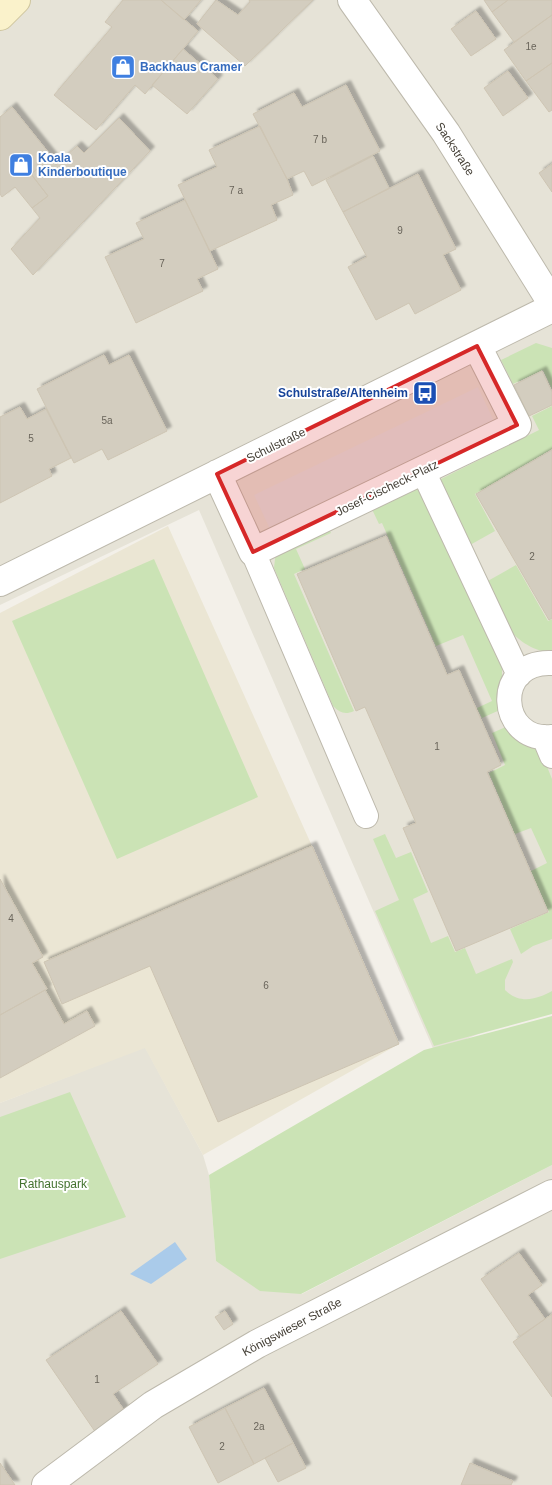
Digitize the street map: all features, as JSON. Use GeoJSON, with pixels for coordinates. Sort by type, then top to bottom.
{"type":"FeatureCollection","features":[{"type":"Feature","properties":{"kind":"main road"},"geometry":{"type":"LineString","coordinates":[[0,16],[16,0]]}},
{"type":"Feature","properties":{"kind":"street","name":"Sackstraße"},"geometry":{"type":"LineString","coordinates":[[352,0],[446,133],[552,303]]}},
{"type":"Feature","properties":{"kind":"street","name":"Schulstraße"},"geometry":{"type":"LineString","coordinates":[[0,582],[552,308]]}},
{"type":"Feature","properties":{"kind":"street","name":"Josef-Cischeck-Platz"},"geometry":{"type":"LineString","coordinates":[[253,552],[518,425],[477,346]]}},
{"type":"Feature","properties":{"kind":"street"},"geometry":{"type":"LineString","coordinates":[[217,474],[253,552]]}},
{"type":"Feature","properties":{"kind":"street","name":"Königswieser Straße"},"geometry":{"type":"LineString","coordinates":[[46,1485],[153,1405],[257,1344],[552,1194]]}},
{"type":"Feature","properties":{"kind":"lane"},"geometry":{"type":"LineString","coordinates":[[423,471],[519,675]]}},
{"type":"Feature","properties":{"kind":"lane"},"geometry":{"type":"LineString","coordinates":[[253,552],[366,816]]}},
{"type":"Feature","properties":{"kind":"lane"},"geometry":{"type":"LineString","coordinates":[[549,743],[520,727],[512,716],[509,703],[510,690],[519,675],[526,669],[540,663],[552,663]]}},
{"type":"Feature","properties":{"kind":"highlighted area"},"geometry":{"type":"Polygon","coordinates":[[[477,346],[517,425],[253,552],[217,474],[477,346]]]}},
{"type":"Feature","properties":{"kind":"shaded area"},"geometry":{"type":"Polygon","coordinates":[[[0,0],[552,0],[552,1001],[435,1053],[199,510],[0,605],[0,0]]]}},
{"type":"Feature","properties":{"kind":"shaded area"},"geometry":{"type":"Polygon","coordinates":[[[478,387],[500,434],[276,542],[254,495],[478,387]]]}},
{"type":"Feature","properties":{"kind":"shaded area"},"geometry":{"type":"Polygon","coordinates":[[[168,526],[399,1044],[203,1155],[145,1048],[0,1103],[0,613],[168,526]]]}},
{"type":"Feature","properties":{"kind":"shaded area"},"geometry":{"type":"Polygon","coordinates":[[[145,1047],[203,1155],[209,1175],[216,1261],[302,1294],[552,1165],[552,1485],[0,1485],[0,1103],[145,1047]]]}},
{"type":"Feature","properties":{"kind":"green space"},"geometry":{"type":"Polygon","coordinates":[[[536,343],[552,348],[552,389],[543,370],[513,384],[501,360],[536,343]]]}},
{"type":"Feature","properties":{"kind":"green space"},"geometry":{"type":"Polygon","coordinates":[[[552,406],[552,449],[475,494],[495,531],[470,545],[439,480],[539,430],[532,416],[552,406]]]}},
{"type":"Feature","properties":{"kind":"green space"},"geometry":{"type":"Polygon","coordinates":[[[422,486],[502,666],[502,709],[482,718],[477,708],[492,701],[463,635],[436,646],[382,523],[379,524],[369,503],[422,486]]]}},
{"type":"Feature","properties":{"kind":"green space"},"geometry":{"type":"Polygon","coordinates":[[[326,523],[331,533],[296,549],[305,569],[294,574],[354,711],[348,713],[340,712],[333,706],[274,568],[276,550],[326,523]]]}},
{"type":"Feature","properties":{"kind":"green space"},"geometry":{"type":"Polygon","coordinates":[[[154,559],[258,797],[117,859],[12,621],[154,559]]]}},
{"type":"Feature","properties":{"kind":"green space"},"geometry":{"type":"Polygon","coordinates":[[[516,565],[548,621],[552,619],[552,654],[537,650],[516,637],[503,618],[486,582],[516,565]]]}},
{"type":"Feature","properties":{"kind":"green space"},"geometry":{"type":"Polygon","coordinates":[[[508,726],[538,744],[552,779],[552,939],[533,946],[521,954],[510,929],[549,912],[531,871],[547,863],[531,828],[515,834],[489,773],[505,765],[492,733],[508,726]]]}},
{"type":"Feature","properties":{"kind":"green space"},"geometry":{"type":"Polygon","coordinates":[[[385,834],[396,858],[411,852],[428,892],[413,899],[431,943],[448,936],[455,952],[465,948],[476,974],[512,959],[513,962],[505,980],[505,990],[522,999],[540,997],[552,991],[552,1014],[434,1046],[375,911],[399,900],[373,839],[385,834]]]}},
{"type":"Feature","properties":{"kind":"green space"},"geometry":{"type":"Polygon","coordinates":[[[552,1016],[552,1165],[301,1294],[260,1291],[216,1261],[209,1175],[424,1050],[552,1016]]]}},
{"type":"Feature","properties":{"kind":"green space","name":"Rathauspark"},"geometry":{"type":"Polygon","coordinates":[[[70,1092],[126,1217],[0,1259],[0,1117],[70,1092]]]}},
{"type":"Feature","properties":{"kind":"water"},"geometry":{"type":"Polygon","coordinates":[[[175,1242],[187,1259],[151,1284],[130,1274],[175,1242]]]}},
{"type":"Feature","properties":{"kind":"building","name":"Backhaus Cramer"},"geometry":{"type":"Polygon","coordinates":[[[123,0],[161,0],[198,31],[145,94],[135,85],[96,130],[54,95],[112,27],[105,22],[123,0]]]}},
{"type":"Feature","properties":{"kind":"building"},"geometry":{"type":"Polygon","coordinates":[[[161,0],[201,0],[184,20],[161,0]]]}},
{"type":"Feature","properties":{"kind":"building"},"geometry":{"type":"Polygon","coordinates":[[[216,0],[238,15],[250,2],[249,0],[313,0],[245,66],[197,24],[216,0]]]}},
{"type":"Feature","properties":{"kind":"building"},"geometry":{"type":"Polygon","coordinates":[[[484,0],[508,0],[492,12],[484,0]]]}},
{"type":"Feature","properties":{"kind":"building"},"geometry":{"type":"Polygon","coordinates":[[[508,0],[552,0],[552,15],[514,42],[492,12],[508,0]]]}},
{"type":"Feature","properties":{"kind":"building"},"geometry":{"type":"Polygon","coordinates":[[[476,11],[496,39],[471,56],[451,29],[476,11]]]}},
{"type":"Feature","properties":{"kind":"building"},"geometry":{"type":"Polygon","coordinates":[[[552,15],[552,63],[526,81],[504,50],[552,15]]]}},
{"type":"Feature","properties":{"kind":"building"},"geometry":{"type":"Polygon","coordinates":[[[183,49],[218,79],[187,114],[152,85],[183,49]]]}},
{"type":"Feature","properties":{"kind":"building"},"geometry":{"type":"Polygon","coordinates":[[[552,63],[552,110],[549,112],[526,81],[552,63]]]}},
{"type":"Feature","properties":{"kind":"building"},"geometry":{"type":"Polygon","coordinates":[[[508,71],[528,98],[503,116],[484,88],[508,71]]]}},
{"type":"Feature","properties":{"kind":"building"},"geometry":{"type":"Polygon","coordinates":[[[346,85],[380,151],[312,186],[304,171],[287,179],[253,114],[294,93],[302,107],[346,85]]]}},
{"type":"Feature","properties":{"kind":"building","name":"Koala Kinderboutique"},"geometry":{"type":"Polygon","coordinates":[[[12,107],[52,157],[31,174],[48,196],[32,208],[15,187],[2,197],[0,194],[0,117],[12,107]]]}},
{"type":"Feature","properties":{"kind":"building"},"geometry":{"type":"Polygon","coordinates":[[[119,118],[150,151],[33,275],[11,249],[40,218],[32,208],[48,196],[31,174],[52,157],[56,165],[77,146],[84,153],[119,118]]]}},
{"type":"Feature","properties":{"kind":"building"},"geometry":{"type":"Polygon","coordinates":[[[260,126],[293,195],[271,205],[277,220],[210,251],[178,185],[217,167],[209,150],[260,126]]]}},
{"type":"Feature","properties":{"kind":"building"},"geometry":{"type":"Polygon","coordinates":[[[373,156],[389,188],[343,212],[326,180],[373,156]]]}},
{"type":"Feature","properties":{"kind":"building"},"geometry":{"type":"Polygon","coordinates":[[[552,164],[552,192],[539,173],[552,164]]]}},
{"type":"Feature","properties":{"kind":"building"},"geometry":{"type":"Polygon","coordinates":[[[418,174],[456,249],[443,255],[461,290],[415,314],[409,303],[376,320],[348,267],[367,257],[343,212],[418,174]]]}},
{"type":"Feature","properties":{"kind":"building"},"geometry":{"type":"Polygon","coordinates":[[[185,200],[218,269],[197,279],[203,291],[136,323],[105,257],[144,239],[136,223],[185,200]]]}},
{"type":"Feature","properties":{"kind":"building"},"geometry":{"type":"Polygon","coordinates":[[[104,355],[109,365],[129,355],[167,431],[108,460],[102,449],[74,463],[37,389],[104,355]]]}},
{"type":"Feature","properties":{"kind":"building"},"geometry":{"type":"Polygon","coordinates":[[[542,371],[552,392],[552,405],[529,416],[514,385],[542,371]]]}},
{"type":"Feature","properties":{"kind":"building"},"geometry":{"type":"Polygon","coordinates":[[[20,407],[27,419],[46,409],[71,458],[49,469],[52,476],[0,503],[0,417],[20,407]]]}},
{"type":"Feature","properties":{"kind":"building"},"geometry":{"type":"Polygon","coordinates":[[[552,450],[552,618],[549,620],[476,494],[552,450]]]}},
{"type":"Feature","properties":{"kind":"building"},"geometry":{"type":"Polygon","coordinates":[[[386,536],[447,675],[459,670],[501,765],[487,772],[548,912],[456,951],[403,828],[416,823],[365,707],[356,711],[297,574],[386,536]]]}},
{"type":"Feature","properties":{"kind":"building"},"geometry":{"type":"Polygon","coordinates":[[[312,846],[399,1044],[218,1122],[150,966],[62,1004],[44,962],[312,846]]]}},
{"type":"Feature","properties":{"kind":"building"},"geometry":{"type":"Polygon","coordinates":[[[0,879],[43,957],[32,963],[47,989],[0,1015],[0,879]]]}},
{"type":"Feature","properties":{"kind":"building"},"geometry":{"type":"Polygon","coordinates":[[[45,990],[64,1024],[87,1011],[95,1026],[0,1078],[0,1015],[45,990]]]}},
{"type":"Feature","properties":{"kind":"building"},"geometry":{"type":"Polygon","coordinates":[[[519,1253],[542,1285],[528,1295],[545,1319],[520,1336],[481,1279],[519,1253]]]}},
{"type":"Feature","properties":{"kind":"building"},"geometry":{"type":"Polygon","coordinates":[[[121,1311],[158,1364],[113,1394],[126,1413],[96,1433],[46,1360],[121,1311]]]}},
{"type":"Feature","properties":{"kind":"building"},"geometry":{"type":"Polygon","coordinates":[[[225,1311],[233,1324],[224,1330],[215,1317],[225,1311]]]}},
{"type":"Feature","properties":{"kind":"building"},"geometry":{"type":"Polygon","coordinates":[[[552,1314],[552,1397],[513,1342],[552,1314]]]}},
{"type":"Feature","properties":{"kind":"building"},"geometry":{"type":"Polygon","coordinates":[[[264,1388],[293,1443],[254,1464],[225,1408],[264,1388]]]}},
{"type":"Feature","properties":{"kind":"building"},"geometry":{"type":"Polygon","coordinates":[[[225,1408],[254,1464],[218,1483],[189,1427],[225,1408]]]}},
{"type":"Feature","properties":{"kind":"building"},"geometry":{"type":"Polygon","coordinates":[[[293,1443],[306,1468],[278,1482],[265,1458],[293,1443]]]}},
{"type":"Feature","properties":{"kind":"building"},"geometry":{"type":"Polygon","coordinates":[[[0,1463],[15,1485],[0,1485],[0,1463]]]}},
{"type":"Feature","properties":{"kind":"building"},"geometry":{"type":"Polygon","coordinates":[[[470,1463],[513,1481],[511,1485],[461,1485],[470,1463]]]}},
{"type":"Feature","properties":{"kind":"place","name":"Backhaus Cramer"},"geometry":{"type":"Point","coordinates":[123,67]}},
{"type":"Feature","properties":{"kind":"place","name":"Koala Kinderboutique"},"geometry":{"type":"Point","coordinates":[21,165]}},
{"type":"Feature","properties":{"kind":"place","name":"Schulstraße/Altenheim"},"geometry":{"type":"Point","coordinates":[425,393]}}]}
